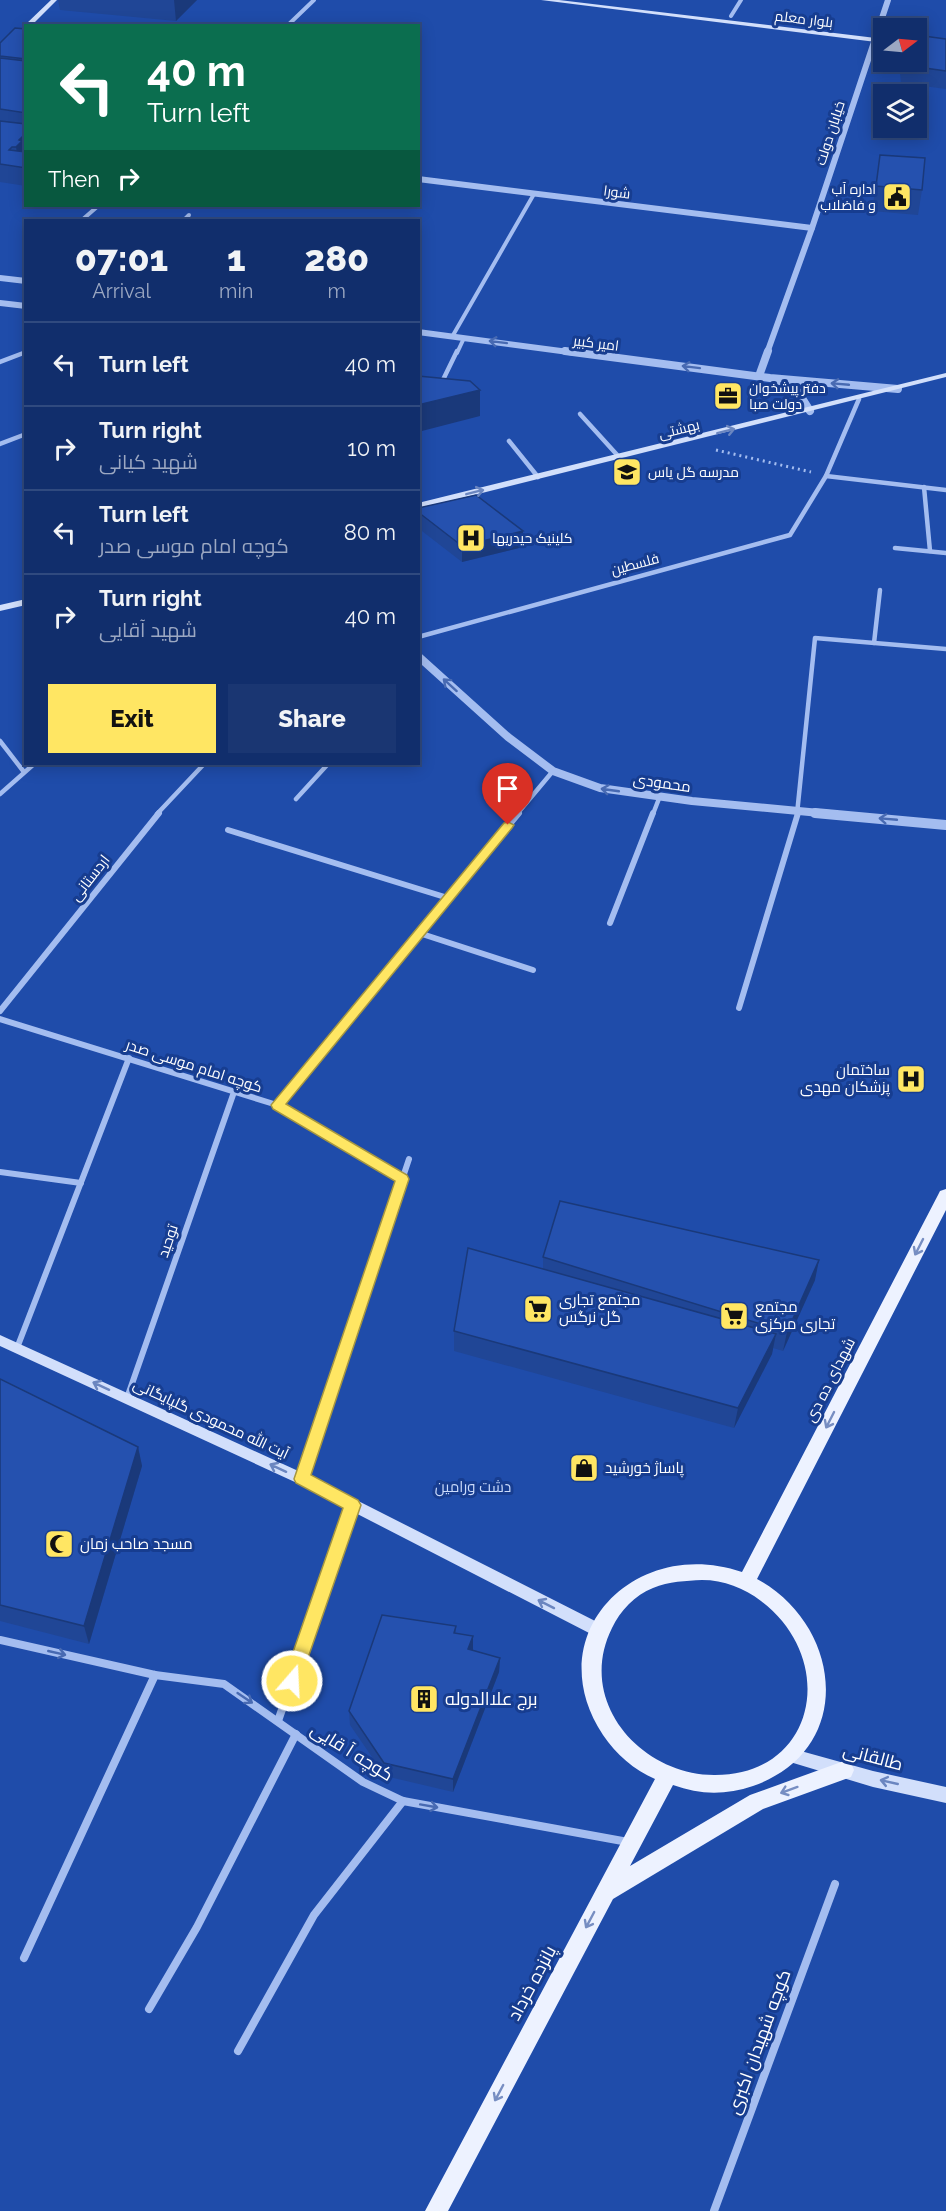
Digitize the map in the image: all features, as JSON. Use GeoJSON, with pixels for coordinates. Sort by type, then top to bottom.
{"type":"FeatureCollection","features":[{"type":"Feature","properties":{"kind":"main road"},"geometry":{"type":"LineString","coordinates":[[28,24],[54,0]]}},
{"type":"Feature","properties":{"kind":"main road","name":"بلوار معلم"},"geometry":{"type":"LineString","coordinates":[[544,0],[873,35]]}},
{"type":"Feature","properties":{"kind":"main road","name":"بلوار معلم"},"geometry":{"type":"LineString","coordinates":[[597,0],[873,35]]}},
{"type":"Feature","properties":{"kind":"main road"},"geometry":{"type":"LineString","coordinates":[[17,36],[24,28]]}},
{"type":"Feature","properties":{"kind":"main road","name":"بهشتی"},"geometry":{"type":"LineString","coordinates":[[420,506],[859,399],[946,375]]}},
{"type":"Feature","properties":{"kind":"main road"},"geometry":{"type":"LineString","coordinates":[[0,608],[24,602]]}},
{"type":"Feature","properties":{"kind":"main road","name":"شهدای ده دی"},"geometry":{"type":"LineString","coordinates":[[746,1582],[946,1195]]}},
{"type":"Feature","properties":{"kind":"main road","name":"آیت الله محمودی گلپایگانی"},"geometry":{"type":"LineString","coordinates":[[0,1340],[302,1479],[598,1630]]}},
{"type":"Feature","properties":{"kind":"main road"},"geometry":{"type":"LineString","coordinates":[[711,1572],[746,1582],[777,1601],[800,1627],[815,1660],[818,1694],[810,1727],[790,1755],[764,1773],[733,1783],[700,1784],[667,1776],[634,1757],[609,1730],[593,1697],[590,1663],[598,1630],[616,1603],[643,1584],[665,1576],[676,1573],[711,1572]]}},
{"type":"Feature","properties":{"kind":"main road","name":"طالقانی"},"geometry":{"type":"LineString","coordinates":[[790,1755],[946,1795]]}},
{"type":"Feature","properties":{"kind":"main road"},"geometry":{"type":"LineString","coordinates":[[605,1892],[757,1802],[844,1770]]}},
{"type":"Feature","properties":{"kind":"main road","name":"پانزده خرداد"},"geometry":{"type":"LineString","coordinates":[[436,2211],[667,1776]]}},
{"type":"Feature","properties":{"kind":"street"},"geometry":{"type":"LineString","coordinates":[[289,24],[314,0]]}},
{"type":"Feature","properties":{"kind":"street"},"geometry":{"type":"LineString","coordinates":[[731,16],[741,0]]}},
{"type":"Feature","properties":{"kind":"street","name":"خیابان دولت"},"geometry":{"type":"LineString","coordinates":[[883,18],[888,0]]}},
{"type":"Feature","properties":{"kind":"street","name":"خیابان دولت"},"geometry":{"type":"LineString","coordinates":[[759,376],[873,51]]}},
{"type":"Feature","properties":{"kind":"street","name":"شورا"},"geometry":{"type":"LineString","coordinates":[[420,179],[812,228]]}},
{"type":"Feature","properties":{"kind":"street"},"geometry":{"type":"LineString","coordinates":[[452,337],[534,194]]}},
{"type":"Feature","properties":{"kind":"street"},"geometry":{"type":"LineString","coordinates":[[83,219],[97,207]]}},
{"type":"Feature","properties":{"kind":"street"},"geometry":{"type":"LineString","coordinates":[[185,219],[189,215]]}},
{"type":"Feature","properties":{"kind":"street"},"geometry":{"type":"LineString","coordinates":[[0,278],[22,281]]}},
{"type":"Feature","properties":{"kind":"street"},"geometry":{"type":"LineString","coordinates":[[0,303],[24,306]]}},
{"type":"Feature","properties":{"kind":"street","name":"امیر کبیر"},"geometry":{"type":"LineString","coordinates":[[420,332],[770,378]]}},
{"type":"Feature","properties":{"kind":"street"},"geometry":{"type":"LineString","coordinates":[[438,389],[464,338]]}},
{"type":"Feature","properties":{"kind":"street"},"geometry":{"type":"LineString","coordinates":[[0,362],[24,353]]}},
{"type":"Feature","properties":{"kind":"street"},"geometry":{"type":"LineString","coordinates":[[770,378],[898,389]]}},
{"type":"Feature","properties":{"kind":"street"},"geometry":{"type":"LineString","coordinates":[[770,378],[791,386],[806,398],[810,411]]}},
{"type":"Feature","properties":{"kind":"street","name":"فلسطین"},"geometry":{"type":"LineString","coordinates":[[420,636],[790,535],[826,476],[859,399]]}},
{"type":"Feature","properties":{"kind":"street"},"geometry":{"type":"LineString","coordinates":[[580,414],[619,457]]}},
{"type":"Feature","properties":{"kind":"street"},"geometry":{"type":"LineString","coordinates":[[0,444],[24,435]]}},
{"type":"Feature","properties":{"kind":"street"},"geometry":{"type":"LineString","coordinates":[[509,441],[538,477]]}},
{"type":"Feature","properties":{"kind":"street"},"geometry":{"type":"LineString","coordinates":[[826,476],[946,490]]}},
{"type":"Feature","properties":{"kind":"street"},"geometry":{"type":"LineString","coordinates":[[924,487],[930,551]]}},
{"type":"Feature","properties":{"kind":"street"},"geometry":{"type":"LineString","coordinates":[[895,548],[946,553]]}},
{"type":"Feature","properties":{"kind":"street"},"geometry":{"type":"LineString","coordinates":[[874,643],[880,590]]}},
{"type":"Feature","properties":{"kind":"street"},"geometry":{"type":"LineString","coordinates":[[739,1008],[798,811],[814,638],[946,649]]}},
{"type":"Feature","properties":{"kind":"street","name":"محمودی"},"geometry":{"type":"LineString","coordinates":[[420,661],[508,737],[552,771],[600,788],[798,811],[946,825]]}},
{"type":"Feature","properties":{"kind":"street"},"geometry":{"type":"LineString","coordinates":[[0,741],[24,772]]}},
{"type":"Feature","properties":{"kind":"street"},"geometry":{"type":"LineString","coordinates":[[0,794],[33,765]]}},
{"type":"Feature","properties":{"kind":"street","name":"اردستانی"},"geometry":{"type":"LineString","coordinates":[[0,1011],[151,821],[203,765]]}},
{"type":"Feature","properties":{"kind":"street"},"geometry":{"type":"LineString","coordinates":[[296,799],[327,765]]}},
{"type":"Feature","properties":{"kind":"street"},"geometry":{"type":"LineString","coordinates":[[277,1105],[552,771]]}},
{"type":"Feature","properties":{"kind":"street"},"geometry":{"type":"LineString","coordinates":[[610,923],[660,796]]}},
{"type":"Feature","properties":{"kind":"street"},"geometry":{"type":"LineString","coordinates":[[228,830],[448,898]]}},
{"type":"Feature","properties":{"kind":"street"},"geometry":{"type":"LineString","coordinates":[[419,933],[533,970]]}},
{"type":"Feature","properties":{"kind":"street","name":"کوچه امام موسی صدر"},"geometry":{"type":"LineString","coordinates":[[0,1019],[277,1105],[402,1179]]}},
{"type":"Feature","properties":{"kind":"street"},"geometry":{"type":"LineString","coordinates":[[17,1348],[129,1058]]}},
{"type":"Feature","properties":{"kind":"street","name":"توحید"},"geometry":{"type":"LineString","coordinates":[[127,1398],[234,1092]]}},
{"type":"Feature","properties":{"kind":"street"},"geometry":{"type":"LineString","coordinates":[[302,1479],[409,1159]]}},
{"type":"Feature","properties":{"kind":"street"},"geometry":{"type":"LineString","coordinates":[[0,1172],[81,1183]]}},
{"type":"Feature","properties":{"kind":"street"},"geometry":{"type":"LineString","coordinates":[[278,1721],[353,1505]]}},
{"type":"Feature","properties":{"kind":"street","name":"کوچه آ قایی"},"geometry":{"type":"LineString","coordinates":[[0,1641],[155,1675],[224,1684],[363,1782],[403,1801],[632,1843]]}},
{"type":"Feature","properties":{"kind":"street"},"geometry":{"type":"LineString","coordinates":[[24,1958],[155,1675]]}},
{"type":"Feature","properties":{"kind":"street"},"geometry":{"type":"LineString","coordinates":[[148,2009],[197,1927],[296,1734]]}},
{"type":"Feature","properties":{"kind":"street"},"geometry":{"type":"LineString","coordinates":[[238,2051],[314,1914],[403,1801]]}},
{"type":"Feature","properties":{"kind":"street","name":"کوچه شهیدان اکبری"},"geometry":{"type":"LineString","coordinates":[[714,2211],[835,1884]]}},
{"type":"Feature","properties":{"kind":"path"},"geometry":{"type":"LineString","coordinates":[[680,442],[826,476]]}},
{"type":"Feature","properties":{"kind":"green space","name":"دشت ورامین"},"geometry":{"type":"Polygon","coordinates":[[[0,0],[946,0],[946,2211],[0,2211],[0,0]]]}},
{"type":"Feature","properties":{"kind":"building"},"geometry":{"type":"Polygon","coordinates":[[[15,28],[24,29],[24,59],[0,56],[0,43],[15,28]]]}},
{"type":"Feature","properties":{"kind":"building"},"geometry":{"type":"Polygon","coordinates":[[[927,36],[946,39],[946,71],[927,68],[927,36]]]}},
{"type":"Feature","properties":{"kind":"building"},"geometry":{"type":"Polygon","coordinates":[[[0,58],[24,61],[24,113],[0,109],[0,58]]]}},
{"type":"Feature","properties":{"kind":"building"},"geometry":{"type":"Polygon","coordinates":[[[0,121],[24,124],[24,137],[19,140],[22,141],[9,150],[24,152],[24,168],[0,164],[0,121]]]}},
{"type":"Feature","properties":{"kind":"building"},"geometry":{"type":"Polygon","coordinates":[[[880,155],[925,158],[922,190],[876,186],[880,155]]]}},
{"type":"Feature","properties":{"kind":"building"},"geometry":{"type":"Polygon","coordinates":[[[420,376],[470,381],[480,390],[420,405],[420,376]]]}},
{"type":"Feature","properties":{"kind":"building"},"geometry":{"type":"Polygon","coordinates":[[[476,495],[523,531],[462,546],[420,514],[420,508],[476,495]]]}},
{"type":"Feature","properties":{"kind":"building","name":"مجتمع تجاری مرکزی"},"geometry":{"type":"Polygon","coordinates":[[[560,1201],[819,1260],[787,1332],[543,1257],[560,1201]]]}},
{"type":"Feature","properties":{"kind":"building","name":"مجتمع تجاری گل نرگس"},"geometry":{"type":"Polygon","coordinates":[[[468,1248],[776,1334],[738,1408],[454,1331],[468,1248]]]}},
{"type":"Feature","properties":{"kind":"building","name":"مسجد صاحب زمان"},"geometry":{"type":"Polygon","coordinates":[[[0,1379],[138,1447],[84,1626],[0,1605],[0,1379]]]}},
{"type":"Feature","properties":{"kind":"building","name":"برج علاالدوله"},"geometry":{"type":"Polygon","coordinates":[[[382,1615],[456,1626],[454,1633],[473,1636],[468,1649],[500,1658],[453,1779],[384,1763],[349,1711],[382,1615]]]}},
{"type":"Feature","properties":{"kind":"place","name":"اداره آب و فاضلاب"},"geometry":{"type":"Point","coordinates":[897,197]}},
{"type":"Feature","properties":{"kind":"place","name":"دفتر پیشخوان دولت صبا"},"geometry":{"type":"Point","coordinates":[728,396]}},
{"type":"Feature","properties":{"kind":"place","name":"مدرسه گل یاس"},"geometry":{"type":"Point","coordinates":[627,472]}},
{"type":"Feature","properties":{"kind":"place","name":"کلینیک حیدریها"},"geometry":{"type":"Point","coordinates":[471,538]}},
{"type":"Feature","properties":{"kind":"place","name":"ساختمان پزشکان مهدی"},"geometry":{"type":"Point","coordinates":[911,1079]}},
{"type":"Feature","properties":{"kind":"place","name":"مجتمع تجاری گل نرگس"},"geometry":{"type":"Point","coordinates":[538,1309]}},
{"type":"Feature","properties":{"kind":"place","name":"مجتمع تجاری مرکزی"},"geometry":{"type":"Point","coordinates":[734,1316]}},
{"type":"Feature","properties":{"kind":"place","name":"پاساژ خورشید"},"geometry":{"type":"Point","coordinates":[584,1468]}},
{"type":"Feature","properties":{"kind":"place","name":"مسجد صاحب زمان"},"geometry":{"type":"Point","coordinates":[59,1544]}},
{"type":"Feature","properties":{"kind":"place","name":"برج علاالدوله"},"geometry":{"type":"Point","coordinates":[424,1699]}},
{"type":"Feature","properties":{"kind":"route"},"geometry":{"type":"LineString","coordinates":[[292,1681],[353,1505],[302,1479],[402,1179],[277,1105],[508,825]]}}]}
